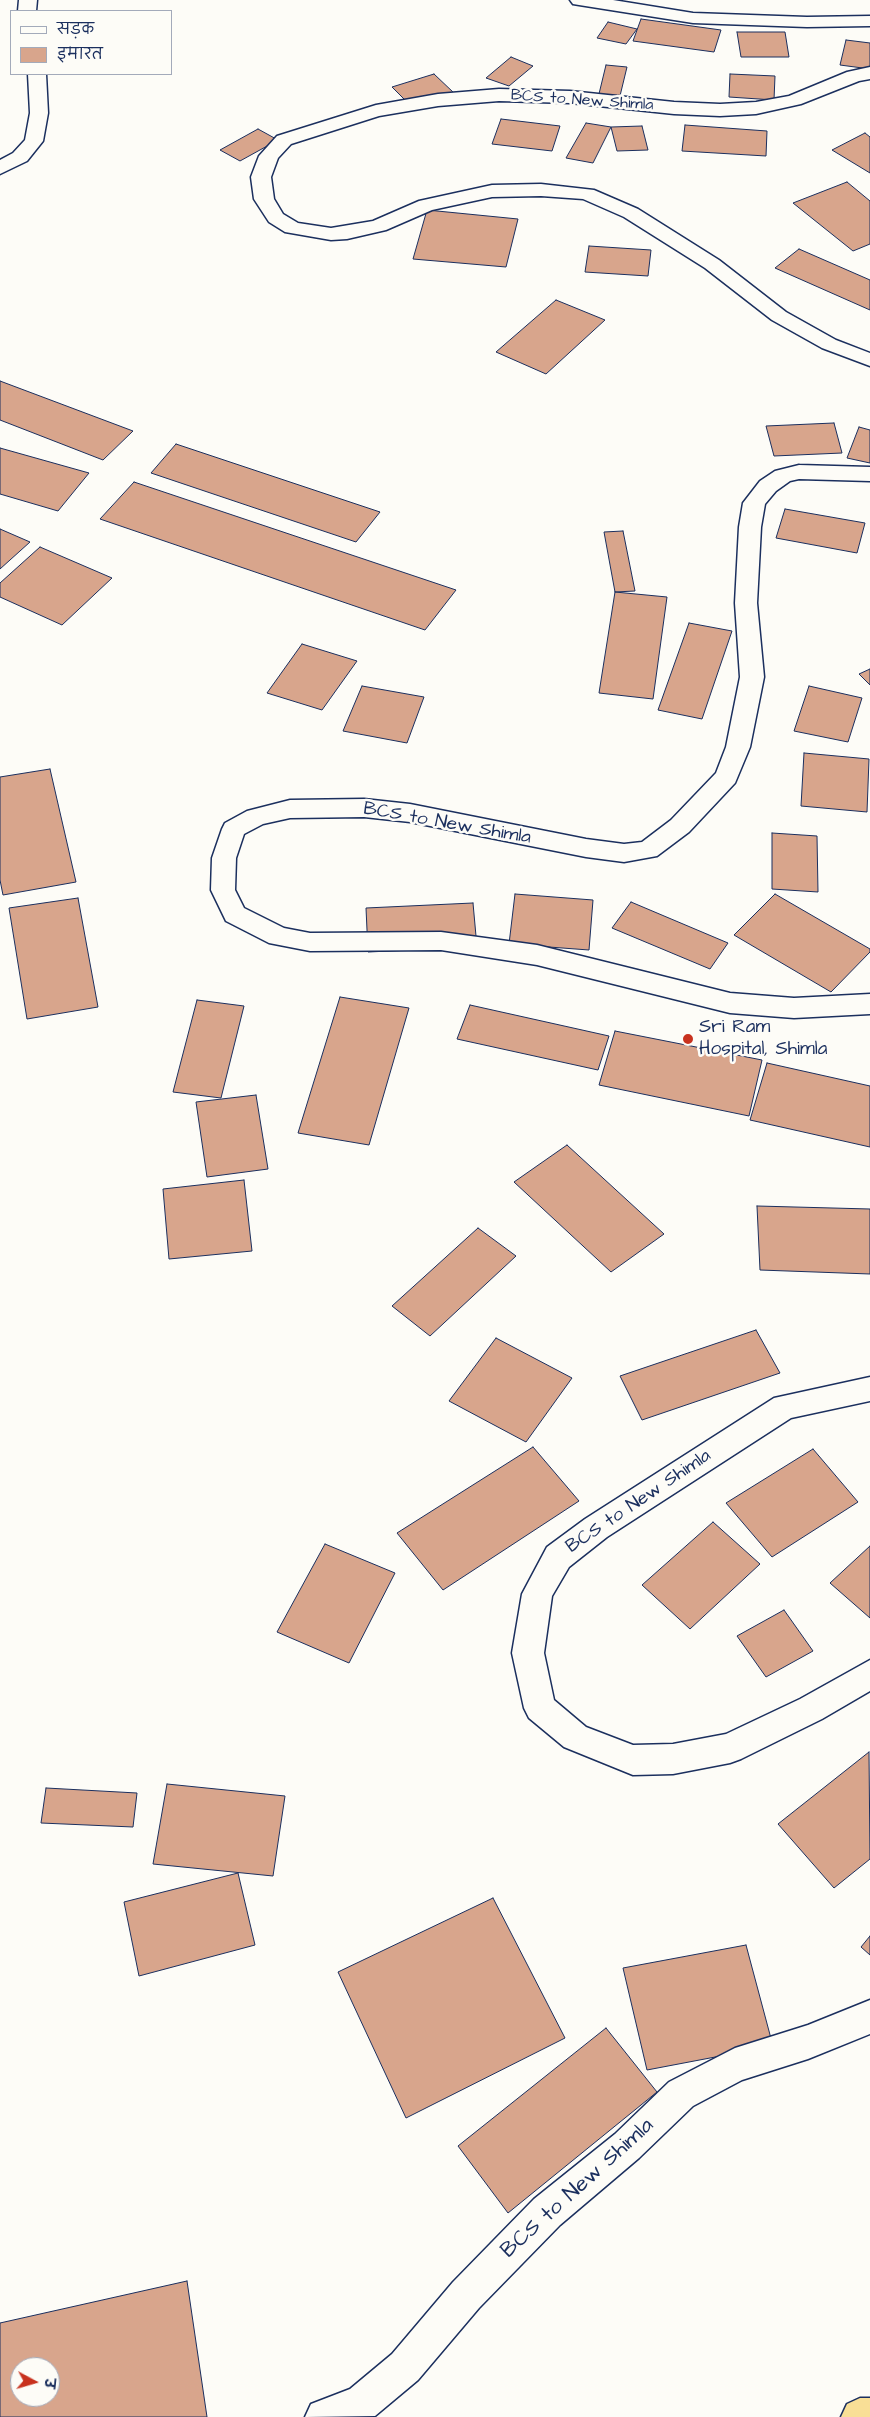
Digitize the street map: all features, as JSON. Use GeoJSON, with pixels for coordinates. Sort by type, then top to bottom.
{"type":"FeatureCollection","features":[{"type":"Feature","properties":{"kind":"highway"},"geometry":{"type":"LineString","coordinates":[[860,2417],[870,2416]]}},
{"type":"Feature","properties":{"kind":"street"},"geometry":{"type":"LineString","coordinates":[[579,0],[693,18],[808,22],[870,21]]}},
{"type":"Feature","properties":{"kind":"street","name":"BCS to New Shimla"},"geometry":{"type":"LineString","coordinates":[[870,73],[854,76],[794,100],[756,108],[720,110],[674,108],[570,97],[499,96],[429,102],[376,111],[284,140],[269,156],[261,177],[264,199],[276,218],[292,228],[323,234],[347,233],[379,226],[426,205],[492,191],[541,190],[587,194],[631,213],[712,264],[779,316],[829,344],[870,360]]}},
{"type":"Feature","properties":{"kind":"street"},"geometry":{"type":"LineString","coordinates":[[0,168],[20,157],[34,142],[39,113],[36,75]]}},
{"type":"Feature","properties":{"kind":"street","name":"BCS to New Shimla"},"geometry":{"type":"LineString","coordinates":[[870,474],[799,472],[783,476],[768,486],[754,503],[750,527],[746,603],[752,677],[738,747],[726,777],[680,826],[648,850],[624,853],[586,848],[410,813],[364,808],[290,810],[256,817],[234,829],[224,858],[223,890],[235,914],[278,936],[310,942],[441,941],[537,955],[730,1003],[794,1008],[870,1004]]}},
{"type":"Feature","properties":{"kind":"street","name":"BCS to New Shimla"},"geometry":{"type":"LineString","coordinates":[[870,1390],[784,1407],[596,1528],[558,1557],[537,1594],[528,1654],[540,1708],[574,1737],[633,1760],[674,1759],[730,1748],[811,1709],[870,1674]]}},
{"type":"Feature","properties":{"kind":"street","name":"BCS to New Shimla"},"geometry":{"type":"LineString","coordinates":[[324,2417],[362,2403],[405,2367],[466,2295],[547,2212],[627,2146],[681,2094],[735,2065],[808,2042],[870,2017]]}},
{"type":"Feature","properties":{"kind":"building"},"geometry":{"type":"Polygon","coordinates":[[[641,19],[721,30],[714,52],[633,41],[641,19]]]}},
{"type":"Feature","properties":{"kind":"building"},"geometry":{"type":"Polygon","coordinates":[[[608,22],[637,29],[626,44],[597,38],[608,22]]]}},
{"type":"Feature","properties":{"kind":"building"},"geometry":{"type":"Polygon","coordinates":[[[737,32],[785,32],[789,57],[741,57],[737,32]]]}},
{"type":"Feature","properties":{"kind":"building"},"geometry":{"type":"Polygon","coordinates":[[[846,40],[870,43],[870,69],[840,65],[846,40]]]}},
{"type":"Feature","properties":{"kind":"building"},"geometry":{"type":"Polygon","coordinates":[[[511,57],[533,66],[509,86],[486,78],[511,57]]]}},
{"type":"Feature","properties":{"kind":"building"},"geometry":{"type":"Polygon","coordinates":[[[606,65],[627,67],[619,100],[598,98],[606,65]]]}},
{"type":"Feature","properties":{"kind":"building"},"geometry":{"type":"Polygon","coordinates":[[[434,74],[454,93],[411,106],[392,87],[434,74]]]}},
{"type":"Feature","properties":{"kind":"building"},"geometry":{"type":"Polygon","coordinates":[[[730,74],[775,76],[774,100],[729,97],[730,74]]]}},
{"type":"Feature","properties":{"kind":"building"},"geometry":{"type":"Polygon","coordinates":[[[501,119],[560,126],[552,151],[492,144],[501,119]]]}},
{"type":"Feature","properties":{"kind":"building"},"geometry":{"type":"Polygon","coordinates":[[[586,123],[611,127],[593,163],[566,158],[586,123]]]}},
{"type":"Feature","properties":{"kind":"building"},"geometry":{"type":"Polygon","coordinates":[[[685,125],[767,131],[766,156],[682,151],[685,125]]]}},
{"type":"Feature","properties":{"kind":"building"},"geometry":{"type":"Polygon","coordinates":[[[642,126],[648,150],[617,151],[611,127],[642,126]]]}},
{"type":"Feature","properties":{"kind":"building"},"geometry":{"type":"Polygon","coordinates":[[[258,129],[278,140],[240,161],[220,150],[258,129]]]}},
{"type":"Feature","properties":{"kind":"building"},"geometry":{"type":"Polygon","coordinates":[[[865,133],[870,137],[870,173],[832,150],[865,133]]]}},
{"type":"Feature","properties":{"kind":"building"},"geometry":{"type":"Polygon","coordinates":[[[847,182],[870,201],[870,244],[853,251],[793,203],[847,182]]]}},
{"type":"Feature","properties":{"kind":"building"},"geometry":{"type":"Polygon","coordinates":[[[427,210],[518,219],[506,267],[413,259],[427,210]]]}},
{"type":"Feature","properties":{"kind":"building"},"geometry":{"type":"Polygon","coordinates":[[[589,246],[651,250],[648,276],[585,272],[589,246]]]}},
{"type":"Feature","properties":{"kind":"building"},"geometry":{"type":"Polygon","coordinates":[[[799,249],[870,280],[870,310],[775,268],[799,249]]]}},
{"type":"Feature","properties":{"kind":"building"},"geometry":{"type":"Polygon","coordinates":[[[556,300],[605,320],[546,374],[496,352],[556,300]]]}},
{"type":"Feature","properties":{"kind":"building"},"geometry":{"type":"Polygon","coordinates":[[[0,381],[133,431],[103,460],[0,420],[0,381]]]}},
{"type":"Feature","properties":{"kind":"building"},"geometry":{"type":"Polygon","coordinates":[[[834,423],[842,453],[774,456],[766,426],[834,423]]]}},
{"type":"Feature","properties":{"kind":"building"},"geometry":{"type":"Polygon","coordinates":[[[859,427],[870,430],[870,463],[847,458],[859,427]]]}},
{"type":"Feature","properties":{"kind":"building"},"geometry":{"type":"Polygon","coordinates":[[[176,444],[380,512],[356,542],[151,473],[176,444]]]}},
{"type":"Feature","properties":{"kind":"building"},"geometry":{"type":"Polygon","coordinates":[[[0,448],[89,473],[58,511],[0,494],[0,448]]]}},
{"type":"Feature","properties":{"kind":"building"},"geometry":{"type":"Polygon","coordinates":[[[134,482],[456,590],[425,630],[100,519],[134,482]]]}},
{"type":"Feature","properties":{"kind":"building"},"geometry":{"type":"Polygon","coordinates":[[[785,509],[865,523],[857,553],[776,538],[785,509]]]}},
{"type":"Feature","properties":{"kind":"building"},"geometry":{"type":"Polygon","coordinates":[[[0,529],[30,542],[0,569],[0,529]]]}},
{"type":"Feature","properties":{"kind":"building"},"geometry":{"type":"Polygon","coordinates":[[[623,531],[635,591],[615,592],[604,532],[623,531]]]}},
{"type":"Feature","properties":{"kind":"building"},"geometry":{"type":"Polygon","coordinates":[[[40,547],[112,578],[62,625],[0,597],[0,583],[40,547]]]}},
{"type":"Feature","properties":{"kind":"building"},"geometry":{"type":"Polygon","coordinates":[[[615,592],[667,597],[653,699],[599,693],[615,592]]]}},
{"type":"Feature","properties":{"kind":"building"},"geometry":{"type":"Polygon","coordinates":[[[689,623],[732,631],[702,719],[658,710],[689,623]]]}},
{"type":"Feature","properties":{"kind":"building"},"geometry":{"type":"Polygon","coordinates":[[[302,644],[357,661],[322,710],[267,693],[302,644]]]}},
{"type":"Feature","properties":{"kind":"building"},"geometry":{"type":"Polygon","coordinates":[[[870,669],[870,685],[859,674],[870,669]]]}},
{"type":"Feature","properties":{"kind":"building"},"geometry":{"type":"Polygon","coordinates":[[[362,686],[424,697],[407,743],[343,731],[362,686]]]}},
{"type":"Feature","properties":{"kind":"building"},"geometry":{"type":"Polygon","coordinates":[[[809,686],[862,698],[848,742],[794,731],[809,686]]]}},
{"type":"Feature","properties":{"kind":"building"},"geometry":{"type":"Polygon","coordinates":[[[804,753],[869,759],[867,812],[801,806],[804,753]]]}},
{"type":"Feature","properties":{"kind":"building"},"geometry":{"type":"Polygon","coordinates":[[[50,769],[76,882],[3,895],[0,880],[0,777],[50,769]]]}},
{"type":"Feature","properties":{"kind":"building"},"geometry":{"type":"Polygon","coordinates":[[[772,833],[817,836],[818,892],[772,889],[772,833]]]}},
{"type":"Feature","properties":{"kind":"building"},"geometry":{"type":"Polygon","coordinates":[[[515,894],[593,900],[589,950],[509,944],[515,894]]]}},
{"type":"Feature","properties":{"kind":"building"},"geometry":{"type":"Polygon","coordinates":[[[775,894],[870,949],[870,952],[831,992],[734,935],[775,894]]]}},
{"type":"Feature","properties":{"kind":"building"},"geometry":{"type":"Polygon","coordinates":[[[78,898],[98,1007],[27,1019],[9,908],[78,898]]]}},
{"type":"Feature","properties":{"kind":"building"},"geometry":{"type":"Polygon","coordinates":[[[631,902],[728,943],[710,969],[612,928],[631,902]]]}},
{"type":"Feature","properties":{"kind":"building"},"geometry":{"type":"Polygon","coordinates":[[[473,903],[477,947],[368,952],[366,908],[473,903]]]}},
{"type":"Feature","properties":{"kind":"building"},"geometry":{"type":"Polygon","coordinates":[[[340,997],[409,1008],[369,1145],[298,1133],[340,997]]]}},
{"type":"Feature","properties":{"kind":"building"},"geometry":{"type":"Polygon","coordinates":[[[197,1000],[244,1006],[221,1098],[173,1092],[197,1000]]]}},
{"type":"Feature","properties":{"kind":"building"},"geometry":{"type":"Polygon","coordinates":[[[470,1005],[609,1036],[598,1070],[457,1039],[470,1005]]]}},
{"type":"Feature","properties":{"kind":"building"},"geometry":{"type":"Polygon","coordinates":[[[615,1031],[762,1060],[749,1116],[599,1085],[615,1031]]]}},
{"type":"Feature","properties":{"kind":"building"},"geometry":{"type":"Polygon","coordinates":[[[767,1063],[870,1086],[870,1147],[750,1120],[767,1063]]]}},
{"type":"Feature","properties":{"kind":"building"},"geometry":{"type":"Polygon","coordinates":[[[256,1095],[268,1169],[207,1177],[196,1102],[256,1095]]]}},
{"type":"Feature","properties":{"kind":"building"},"geometry":{"type":"Polygon","coordinates":[[[567,1145],[664,1234],[611,1272],[514,1182],[567,1145]]]}},
{"type":"Feature","properties":{"kind":"building"},"geometry":{"type":"Polygon","coordinates":[[[244,1180],[252,1251],[169,1259],[163,1189],[244,1180]]]}},
{"type":"Feature","properties":{"kind":"building"},"geometry":{"type":"Polygon","coordinates":[[[757,1206],[870,1209],[870,1274],[760,1270],[757,1206]]]}},
{"type":"Feature","properties":{"kind":"building"},"geometry":{"type":"Polygon","coordinates":[[[478,1228],[516,1256],[430,1336],[392,1306],[478,1228]]]}},
{"type":"Feature","properties":{"kind":"building"},"geometry":{"type":"Polygon","coordinates":[[[756,1330],[780,1373],[642,1420],[620,1376],[756,1330]]]}},
{"type":"Feature","properties":{"kind":"building"},"geometry":{"type":"Polygon","coordinates":[[[496,1338],[572,1378],[526,1442],[449,1401],[496,1338]]]}},
{"type":"Feature","properties":{"kind":"building"},"geometry":{"type":"Polygon","coordinates":[[[533,1447],[579,1501],[443,1590],[397,1533],[533,1447]]]}},
{"type":"Feature","properties":{"kind":"building"},"geometry":{"type":"Polygon","coordinates":[[[813,1449],[858,1502],[772,1557],[726,1503],[813,1449]]]}},
{"type":"Feature","properties":{"kind":"building"},"geometry":{"type":"Polygon","coordinates":[[[713,1522],[760,1564],[690,1629],[642,1585],[713,1522]]]}},
{"type":"Feature","properties":{"kind":"building"},"geometry":{"type":"Polygon","coordinates":[[[325,1544],[395,1573],[349,1663],[277,1632],[325,1544]]]}},
{"type":"Feature","properties":{"kind":"building"},"geometry":{"type":"Polygon","coordinates":[[[870,1546],[870,1618],[830,1583],[870,1546]]]}},
{"type":"Feature","properties":{"kind":"building"},"geometry":{"type":"Polygon","coordinates":[[[784,1610],[813,1651],[766,1677],[737,1636],[784,1610]]]}},
{"type":"Feature","properties":{"kind":"building"},"geometry":{"type":"Polygon","coordinates":[[[869,1752],[870,1859],[834,1888],[778,1824],[869,1752]]]}},
{"type":"Feature","properties":{"kind":"building"},"geometry":{"type":"Polygon","coordinates":[[[167,1784],[285,1796],[273,1876],[153,1864],[167,1784]]]}},
{"type":"Feature","properties":{"kind":"building"},"geometry":{"type":"Polygon","coordinates":[[[46,1788],[137,1793],[133,1827],[41,1823],[46,1788]]]}},
{"type":"Feature","properties":{"kind":"building"},"geometry":{"type":"Polygon","coordinates":[[[238,1873],[255,1945],[139,1976],[124,1902],[238,1873]]]}},
{"type":"Feature","properties":{"kind":"building"},"geometry":{"type":"Polygon","coordinates":[[[493,1898],[565,2038],[406,2118],[338,1972],[493,1898]]]}},
{"type":"Feature","properties":{"kind":"building"},"geometry":{"type":"Polygon","coordinates":[[[870,1936],[870,1955],[861,1947],[870,1936]]]}},
{"type":"Feature","properties":{"kind":"building"},"geometry":{"type":"Polygon","coordinates":[[[746,1945],[773,2046],[647,2070],[623,1968],[746,1945]]]}},
{"type":"Feature","properties":{"kind":"building"},"geometry":{"type":"Polygon","coordinates":[[[606,2028],[657,2092],[508,2213],[458,2146],[606,2028]]]}},
{"type":"Feature","properties":{"kind":"building"},"geometry":{"type":"Polygon","coordinates":[[[187,2281],[207,2417],[0,2417],[0,2323],[187,2281]]]}},
{"type":"Feature","properties":{"kind":"place","name":"Sri Ram Hospital, Shimla"},"geometry":{"type":"Point","coordinates":[688,1039]}}]}
